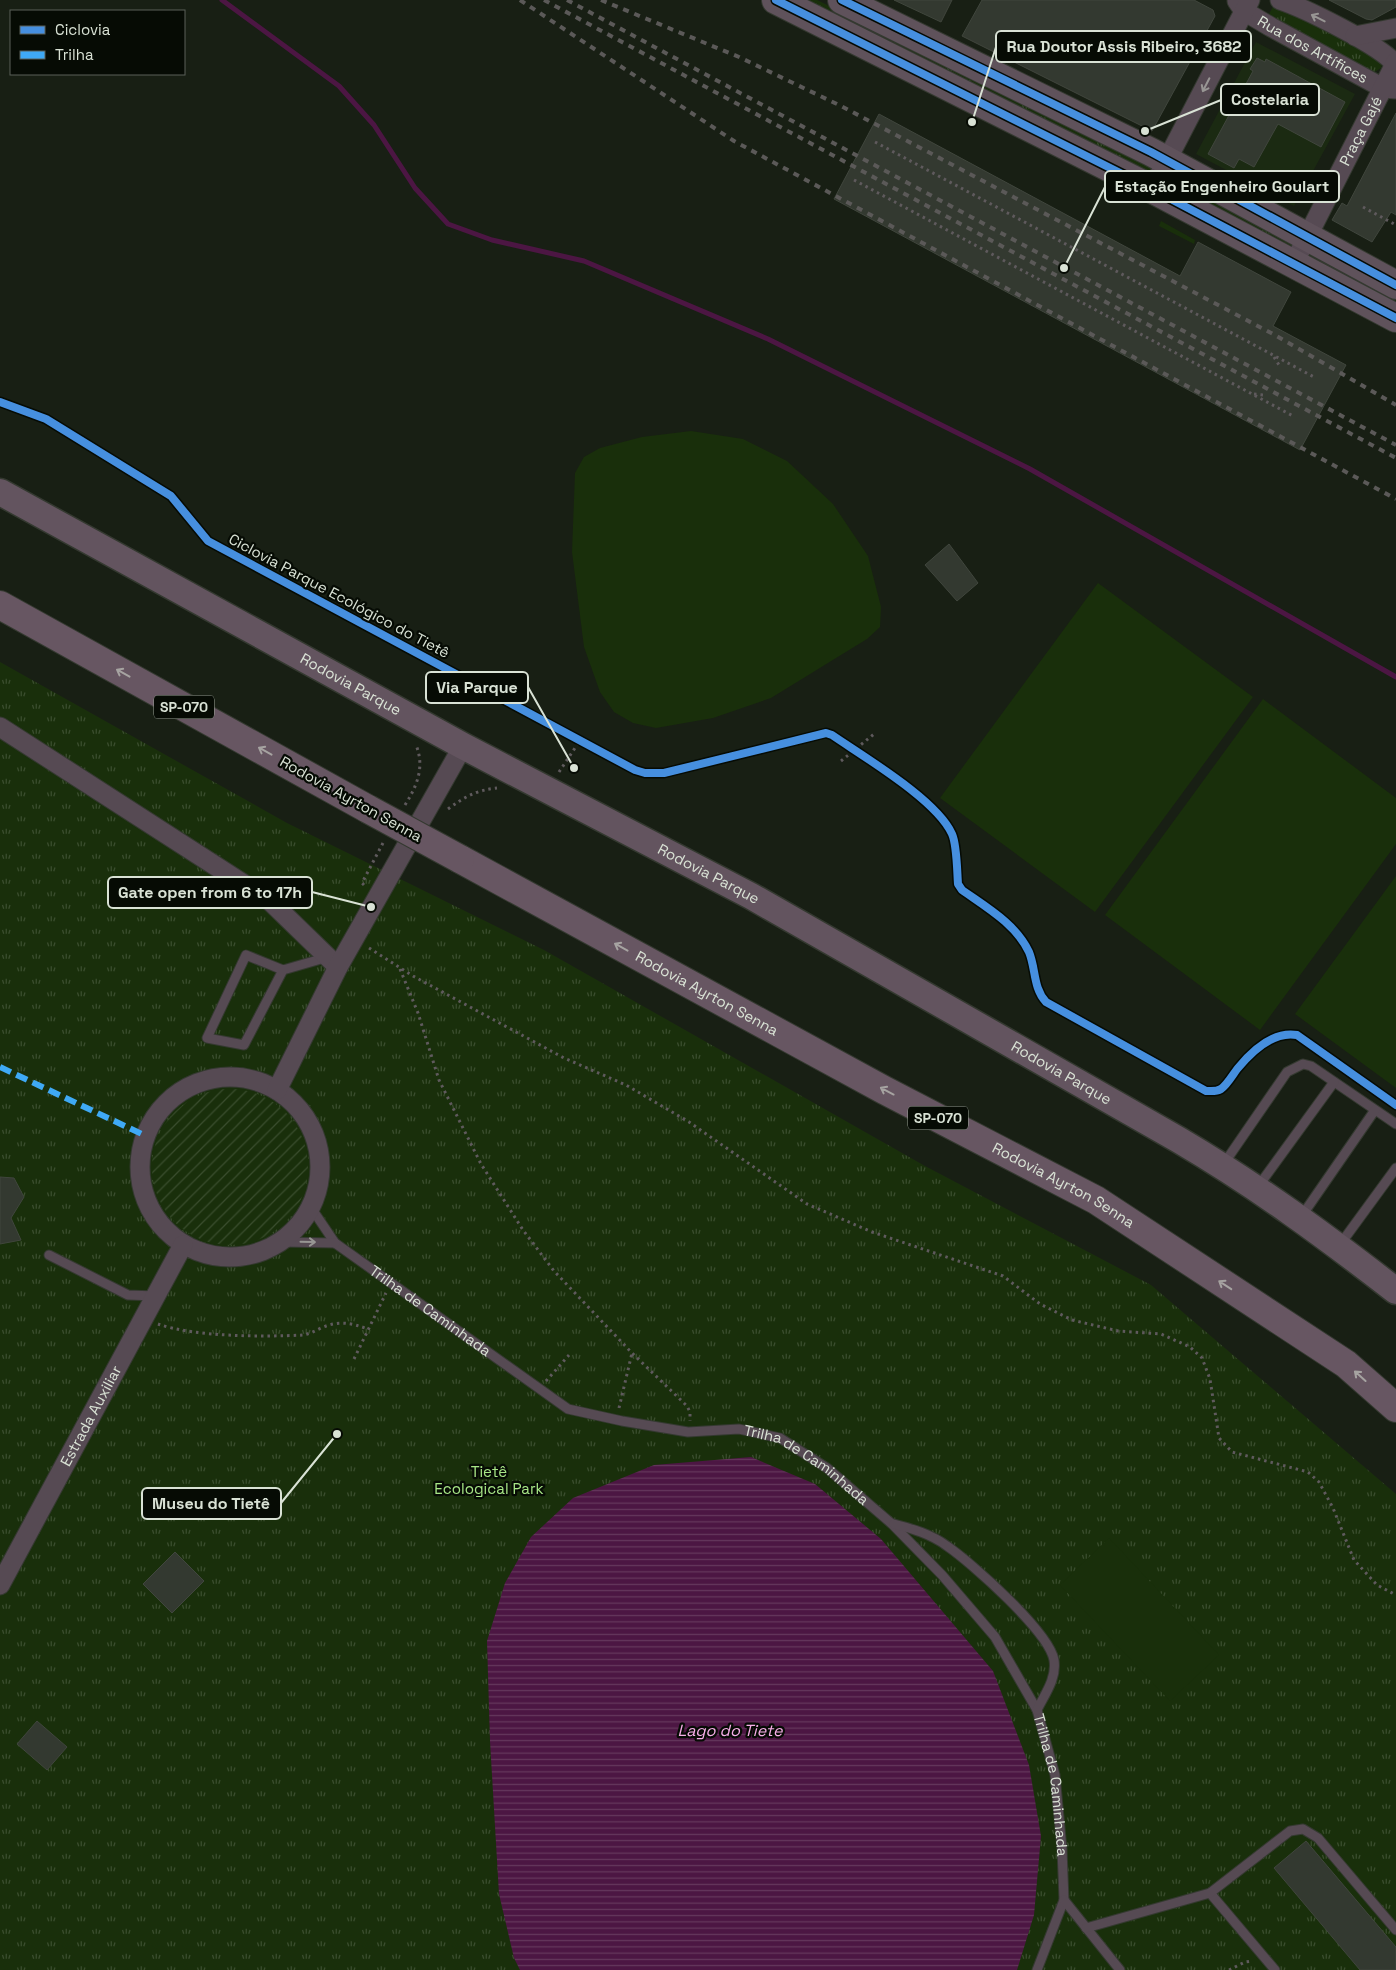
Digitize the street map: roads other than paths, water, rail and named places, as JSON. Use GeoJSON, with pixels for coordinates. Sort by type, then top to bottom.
{"type":"FeatureCollection","features":[{"type":"Feature","properties":{"kind":"highway","name":"Rodovia Ayrton Senna"},"geometry":{"type":"LineString","coordinates":[[0,604],[368,809],[884,1090],[1096,1200],[1346,1364],[1396,1408]]}},
{"type":"Feature","properties":{"kind":"main road"},"geometry":{"type":"LineString","coordinates":[[776,0],[1152,189],[1396,318]]}},
{"type":"Feature","properties":{"kind":"main road"},"geometry":{"type":"LineString","coordinates":[[842,0],[1167,160],[1396,285]]}},
{"type":"Feature","properties":{"kind":"street","name":"Praça Gajé"},"geometry":{"type":"LineString","coordinates":[[1289,2],[1355,36],[1387,56],[1396,64],[1389,88],[1294,263]]}},
{"type":"Feature","properties":{"kind":"street"},"geometry":{"type":"LineString","coordinates":[[1152,189],[1243,4]]}},
{"type":"Feature","properties":{"kind":"street","name":"Rua dos Artífices"},"geometry":{"type":"LineString","coordinates":[[1243,4],[1389,88]]}},
{"type":"Feature","properties":{"kind":"street"},"geometry":{"type":"LineString","coordinates":[[1355,36],[1396,28]]}},
{"type":"Feature","properties":{"kind":"street","name":"Rodovia Parque"},"geometry":{"type":"LineString","coordinates":[[0,492],[463,746],[751,896],[1222,1166],[1301,1217],[1396,1290]]}},
{"type":"Feature","properties":{"kind":"street"},"geometry":{"type":"LineString","coordinates":[[0,727],[270,902],[333,962]]}},
{"type":"Feature","properties":{"kind":"street"},"geometry":{"type":"LineString","coordinates":[[277,1090],[333,962],[354,939],[463,746]]}},
{"type":"Feature","properties":{"kind":"street"},"geometry":{"type":"LineString","coordinates":[[216,1077],[248,1078],[277,1090],[299,1110],[314,1135],[320,1163],[312,1209],[282,1242],[262,1252],[235,1258],[208,1255],[182,1245],[153,1216],[139,1176],[144,1135],[160,1107],[186,1087],[216,1077]]}},
{"type":"Feature","properties":{"kind":"street","name":"Estrada Auxiliar"},"geometry":{"type":"LineString","coordinates":[[0,1585],[182,1245]]}},
{"type":"Feature","properties":{"kind":"lane"},"geometry":{"type":"LineString","coordinates":[[283,970],[244,1045],[207,1038],[246,955],[283,970],[333,962]]}},
{"type":"Feature","properties":{"kind":"lane"},"geometry":{"type":"LineString","coordinates":[[1222,1166],[1287,1072],[1303,1064],[1311,1066],[1396,1124]]}},
{"type":"Feature","properties":{"kind":"lane"},"geometry":{"type":"LineString","coordinates":[[1257,1188],[1334,1082]]}},
{"type":"Feature","properties":{"kind":"lane"},"geometry":{"type":"LineString","coordinates":[[1301,1217],[1375,1110]]}},
{"type":"Feature","properties":{"kind":"lane"},"geometry":{"type":"LineString","coordinates":[[1339,1247],[1396,1168]]}},
{"type":"Feature","properties":{"kind":"lane","name":"Trilha de Caminhada"},"geometry":{"type":"LineString","coordinates":[[312,1209],[334,1242],[568,1409],[616,1420],[689,1432],[739,1429],[780,1438],[827,1468],[892,1524],[942,1575],[995,1637],[1037,1710],[1055,1775],[1062,1849],[1064,1900],[1037,1970]]}},
{"type":"Feature","properties":{"kind":"lane"},"geometry":{"type":"LineString","coordinates":[[282,1242],[334,1242]]}},
{"type":"Feature","properties":{"kind":"lane"},"geometry":{"type":"LineString","coordinates":[[48,1255],[128,1295],[156,1296]]}},
{"type":"Feature","properties":{"kind":"lane"},"geometry":{"type":"LineString","coordinates":[[892,1524],[922,1532],[946,1545],[989,1579],[1038,1632],[1054,1658],[1054,1677],[1037,1710]]}},
{"type":"Feature","properties":{"kind":"lane"},"geometry":{"type":"LineString","coordinates":[[1086,1928],[1210,1892],[1290,1832],[1304,1829],[1318,1838],[1396,1930]]}},
{"type":"Feature","properties":{"kind":"lane"},"geometry":{"type":"LineString","coordinates":[[1210,1892],[1272,1967]]}},
{"type":"Feature","properties":{"kind":"lane"},"geometry":{"type":"LineString","coordinates":[[1064,1900],[1120,1970]]}},
{"type":"Feature","properties":{"kind":"water","name":"Lago do Tiete"},"geometry":{"type":"Polygon","coordinates":[[[751,1457],[815,1484],[881,1539],[993,1671],[1029,1765],[1041,1836],[1034,1915],[1017,1970],[520,1970],[514,1958],[499,1894],[490,1741],[487,1641],[505,1583],[531,1537],[573,1498],[654,1465],[751,1457]]]}},
{"type":"Feature","properties":{"kind":"waterway"},"geometry":{"type":"LineString","coordinates":[[222,0],[339,86],[374,125],[415,188],[448,224],[492,240],[584,261],[768,339],[1030,469],[1396,677]]}},
{"type":"Feature","properties":{"kind":"railway"},"geometry":{"type":"LineString","coordinates":[[520,0],[734,141],[1396,499]]}},
{"type":"Feature","properties":{"kind":"railway"},"geometry":{"type":"LineString","coordinates":[[544,0],[1396,458]]}},
{"type":"Feature","properties":{"kind":"railway"},"geometry":{"type":"LineString","coordinates":[[567,0],[1396,445]]}},
{"type":"Feature","properties":{"kind":"railway"},"geometry":{"type":"LineString","coordinates":[[601,0],[739,57],[841,106],[1273,334],[1396,405]]}},
{"type":"Feature","properties":{"kind":"place","name":"Rua Doutor Assis Ribeiro, 3682"},"geometry":{"type":"Point","coordinates":[972,122]}},
{"type":"Feature","properties":{"kind":"place","name":"Costelaria"},"geometry":{"type":"Point","coordinates":[1145,131]}},
{"type":"Feature","properties":{"kind":"place","name":"Estação Engenheiro Goulart"},"geometry":{"type":"Point","coordinates":[1064,268]}},
{"type":"Feature","properties":{"kind":"place","name":"Via Parque"},"geometry":{"type":"Point","coordinates":[574,768]}},
{"type":"Feature","properties":{"kind":"place","name":"Gate open from 6 to 17h"},"geometry":{"type":"Point","coordinates":[371,907]}},
{"type":"Feature","properties":{"kind":"place","name":"Museu do Tietê"},"geometry":{"type":"Point","coordinates":[337,1434]}},
{"type":"Feature","properties":{"kind":"park label","name":"Tietê Ecological Park"},"geometry":{"type":"Point","coordinates":[489,1480]}}]}
